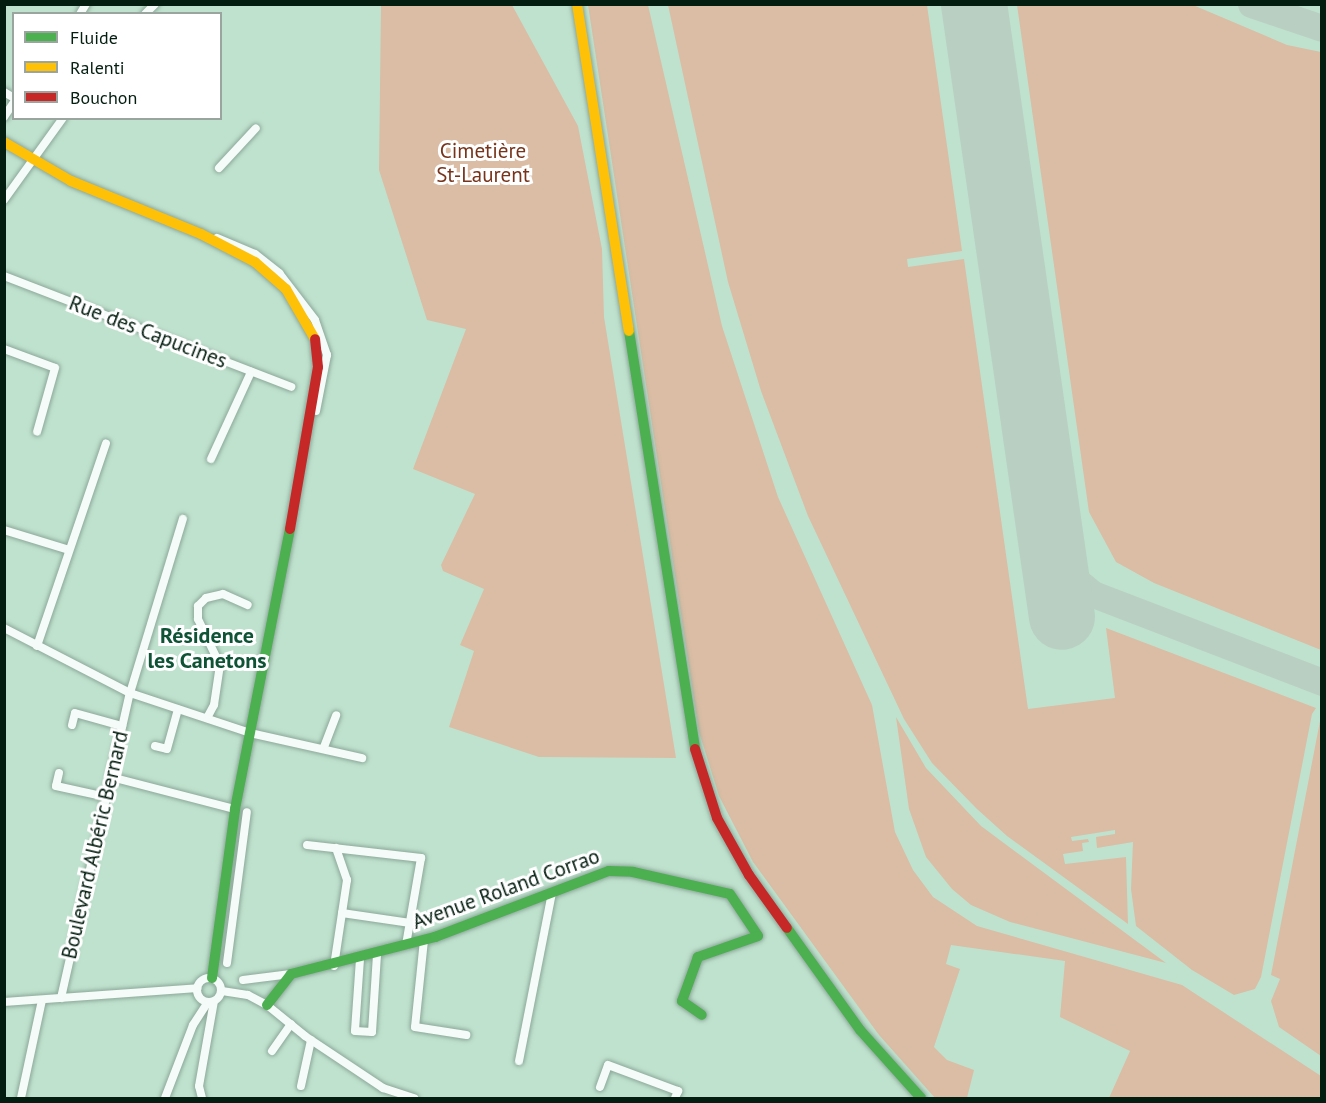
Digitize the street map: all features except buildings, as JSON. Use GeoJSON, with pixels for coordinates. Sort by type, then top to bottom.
{"type":"FeatureCollection","features":[{"type":"Feature","properties":{"kind":"street"},"geometry":{"type":"LineString","coordinates":[[577,4],[697,763],[722,827],[749,875],[860,1029],[921,1098]]}},
{"type":"Feature","properties":{"kind":"street"},"geometry":{"type":"LineString","coordinates":[[4,117],[12,103]]}},
{"type":"Feature","properties":{"kind":"street"},"geometry":{"type":"LineString","coordinates":[[4,200],[62,120]]}},
{"type":"Feature","properties":{"kind":"street"},"geometry":{"type":"LineString","coordinates":[[219,168],[256,128]]}},
{"type":"Feature","properties":{"kind":"street"},"geometry":{"type":"LineString","coordinates":[[4,142],[71,181],[201,234],[255,262],[276,279],[310,326],[316,341],[318,367],[304,456],[235,809],[212,978]]}},
{"type":"Feature","properties":{"kind":"street","name":"Rue des Capucines"},"geometry":{"type":"LineString","coordinates":[[4,276],[291,387]]}},
{"type":"Feature","properties":{"kind":"street"},"geometry":{"type":"LineString","coordinates":[[4,349],[55,368],[37,432]]}},
{"type":"Feature","properties":{"kind":"street"},"geometry":{"type":"LineString","coordinates":[[211,459],[251,372]]}},
{"type":"Feature","properties":{"kind":"street"},"geometry":{"type":"LineString","coordinates":[[37,646],[106,443]]}},
{"type":"Feature","properties":{"kind":"street","name":"Boulevard Albéric Bernard"},"geometry":{"type":"LineString","coordinates":[[61,998],[130,693],[183,519]]}},
{"type":"Feature","properties":{"kind":"street"},"geometry":{"type":"LineString","coordinates":[[4,530],[69,550]]}},
{"type":"Feature","properties":{"kind":"street"},"geometry":{"type":"LineString","coordinates":[[207,718],[214,705],[220,664],[198,620],[198,606],[206,598],[223,594],[248,605]]}},
{"type":"Feature","properties":{"kind":"street"},"geometry":{"type":"LineString","coordinates":[[4,628],[130,693],[250,733],[324,747],[362,758]]}},
{"type":"Feature","properties":{"kind":"street"},"geometry":{"type":"LineString","coordinates":[[155,746],[167,749],[178,709]]}},
{"type":"Feature","properties":{"kind":"street"},"geometry":{"type":"LineString","coordinates":[[72,725],[75,713],[122,726]]}},
{"type":"Feature","properties":{"kind":"street"},"geometry":{"type":"LineString","coordinates":[[324,747],[336,715]]}},
{"type":"Feature","properties":{"kind":"street"},"geometry":{"type":"LineString","coordinates":[[59,773],[56,786],[106,796]]}},
{"type":"Feature","properties":{"kind":"street"},"geometry":{"type":"LineString","coordinates":[[111,777],[235,809]]}},
{"type":"Feature","properties":{"kind":"street"},"geometry":{"type":"LineString","coordinates":[[227,963],[247,812]]}},
{"type":"Feature","properties":{"kind":"street"},"geometry":{"type":"LineString","coordinates":[[307,845],[421,858],[406,945]]}},
{"type":"Feature","properties":{"kind":"street"},"geometry":{"type":"LineString","coordinates":[[334,966],[347,880],[336,848]]}},
{"type":"Feature","properties":{"kind":"street","name":"Avenue Roland Corrao"},"geometry":{"type":"LineString","coordinates":[[243,980],[291,975],[360,959],[424,940],[609,871],[633,872],[730,894],[758,936],[698,957],[682,1002],[702,1015]]}},
{"type":"Feature","properties":{"kind":"street"},"geometry":{"type":"LineString","coordinates":[[223,888],[238,889]]}},
{"type":"Feature","properties":{"kind":"street"},"geometry":{"type":"LineString","coordinates":[[519,1061],[552,893]]}},
{"type":"Feature","properties":{"kind":"street"},"geometry":{"type":"LineString","coordinates":[[342,913],[410,922]]}},
{"type":"Feature","properties":{"kind":"street"},"geometry":{"type":"LineString","coordinates":[[424,940],[416,1027],[466,1035]]}},
{"type":"Feature","properties":{"kind":"street"},"geometry":{"type":"LineString","coordinates":[[360,959],[355,1031],[372,1032],[377,954]]}},
{"type":"Feature","properties":{"kind":"street"},"geometry":{"type":"LineString","coordinates":[[267,1005],[291,975]]}},
{"type":"Feature","properties":{"kind":"street"},"geometry":{"type":"LineString","coordinates":[[211,1002],[198,996],[197,988],[201,981],[212,978],[219,981],[222,991]]}},
{"type":"Feature","properties":{"kind":"street"},"geometry":{"type":"LineString","coordinates":[[4,1002],[197,988]]}},
{"type":"Feature","properties":{"kind":"street"},"geometry":{"type":"LineString","coordinates":[[222,991],[248,995],[267,1005],[311,1040],[383,1088],[414,1098]]}},
{"type":"Feature","properties":{"kind":"street"},"geometry":{"type":"LineString","coordinates":[[165,1098],[193,1025],[222,991]]}},
{"type":"Feature","properties":{"kind":"street"},"geometry":{"type":"LineString","coordinates":[[21,1098],[42,1000]]}},
{"type":"Feature","properties":{"kind":"street"},"geometry":{"type":"LineString","coordinates":[[202,1098],[200,1086],[211,1002]]}},
{"type":"Feature","properties":{"kind":"street"},"geometry":{"type":"LineString","coordinates":[[272,1051],[291,1024]]}},
{"type":"Feature","properties":{"kind":"street"},"geometry":{"type":"LineString","coordinates":[[300,1086],[311,1040]]}},
{"type":"Feature","properties":{"kind":"street"},"geometry":{"type":"LineString","coordinates":[[600,1087],[608,1065],[678,1090],[675,1098]]}},
{"type":"Feature","properties":{"kind":"green space","name":"Cimetière St-Laurent"},"geometry":{"type":"Polygon","coordinates":[[[381,5],[512,5],[578,126],[602,249],[604,317],[676,758],[539,757],[449,727],[474,651],[460,645],[484,589],[443,571],[441,565],[475,494],[413,469],[466,329],[427,320],[379,170],[381,5]]]}},
{"type":"Feature","properties":{"kind":"green space"},"geometry":{"type":"Polygon","coordinates":[[[588,5],[648,5],[722,326],[778,497],[872,705],[895,832],[913,870],[933,897],[977,926],[1182,985],[1321,1076],[1321,1098],[1109,1098],[1130,1051],[1060,1017],[1065,961],[951,945],[946,964],[960,969],[934,1047],[947,1060],[974,1070],[967,1098],[935,1098],[879,1035],[753,862],[719,796],[699,732],[588,5]]]}},
{"type":"Feature","properties":{"kind":"green space"},"geometry":{"type":"Polygon","coordinates":[[[668,5],[927,5],[962,251],[907,259],[908,267],[964,259],[1028,709],[1115,698],[1106,628],[1316,708],[1312,714],[1261,977],[1255,989],[1234,995],[1192,970],[1136,926],[1131,889],[1133,842],[1097,848],[1096,837],[1115,834],[1115,830],[1071,837],[1072,841],[1088,839],[1089,842],[1082,843],[1083,851],[1063,854],[1065,864],[1126,857],[1128,924],[1007,836],[977,809],[932,763],[904,719],[808,516],[761,391],[728,282],[668,5]]]}},
{"type":"Feature","properties":{"kind":"green space"},"geometry":{"type":"Polygon","coordinates":[[[1017,5],[1193,5],[1287,45],[1321,52],[1321,650],[1154,583],[1116,562],[1089,512],[1017,5]]]}},
{"type":"Feature","properties":{"kind":"green space"},"geometry":{"type":"Polygon","coordinates":[[[1321,716],[1322,1056],[1279,1027],[1271,1001],[1280,979],[1271,975],[1321,716]]]}},
{"type":"Feature","properties":{"kind":"green space"},"geometry":{"type":"Polygon","coordinates":[[[896,717],[926,768],[981,826],[1166,963],[1010,922],[971,905],[952,889],[926,857],[909,809],[896,717]]]}},
{"type":"Feature","properties":{"kind":"taxiway"},"geometry":{"type":"LineString","coordinates":[[1251,4],[1322,28]]}},
{"type":"Feature","properties":{"kind":"taxiway"},"geometry":{"type":"LineString","coordinates":[[1049,528],[1064,570],[1093,594],[1322,682]]}},
{"type":"Feature","properties":{"kind":"runway"},"geometry":{"type":"LineString","coordinates":[[974,4],[1062,617]]}},
{"type":"Feature","properties":{"kind":"traffic: fast"},"geometry":{"type":"LineString","coordinates":[[629,331],[695,749]]}},
{"type":"Feature","properties":{"kind":"traffic: fast"},"geometry":{"type":"LineString","coordinates":[[212,978],[235,809],[290,529]]}},
{"type":"Feature","properties":{"kind":"traffic: fast"},"geometry":{"type":"LineString","coordinates":[[267,1005],[291,974],[435,937],[609,871],[633,872],[730,894],[758,936],[698,957],[682,1001],[702,1015]]}},
{"type":"Feature","properties":{"kind":"traffic: fast"},"geometry":{"type":"LineString","coordinates":[[787,928],[860,1030],[921,1098]]}},
{"type":"Feature","properties":{"kind":"traffic: slow"},"geometry":{"type":"LineString","coordinates":[[577,4],[629,331]]}},
{"type":"Feature","properties":{"kind":"traffic: slow"},"geometry":{"type":"LineString","coordinates":[[4,142],[71,181],[201,234],[255,262],[286,289],[315,339]]}},
{"type":"Feature","properties":{"kind":"traffic: jam"},"geometry":{"type":"LineString","coordinates":[[290,529],[318,367],[315,339]]}},
{"type":"Feature","properties":{"kind":"traffic: jam"},"geometry":{"type":"LineString","coordinates":[[695,749],[717,818],[749,875],[787,928]]}},
{"type":"Feature","properties":{"kind":"district","name":"Résidence les Canetons"},"geometry":{"type":"Point","coordinates":[207,648]}}]}
